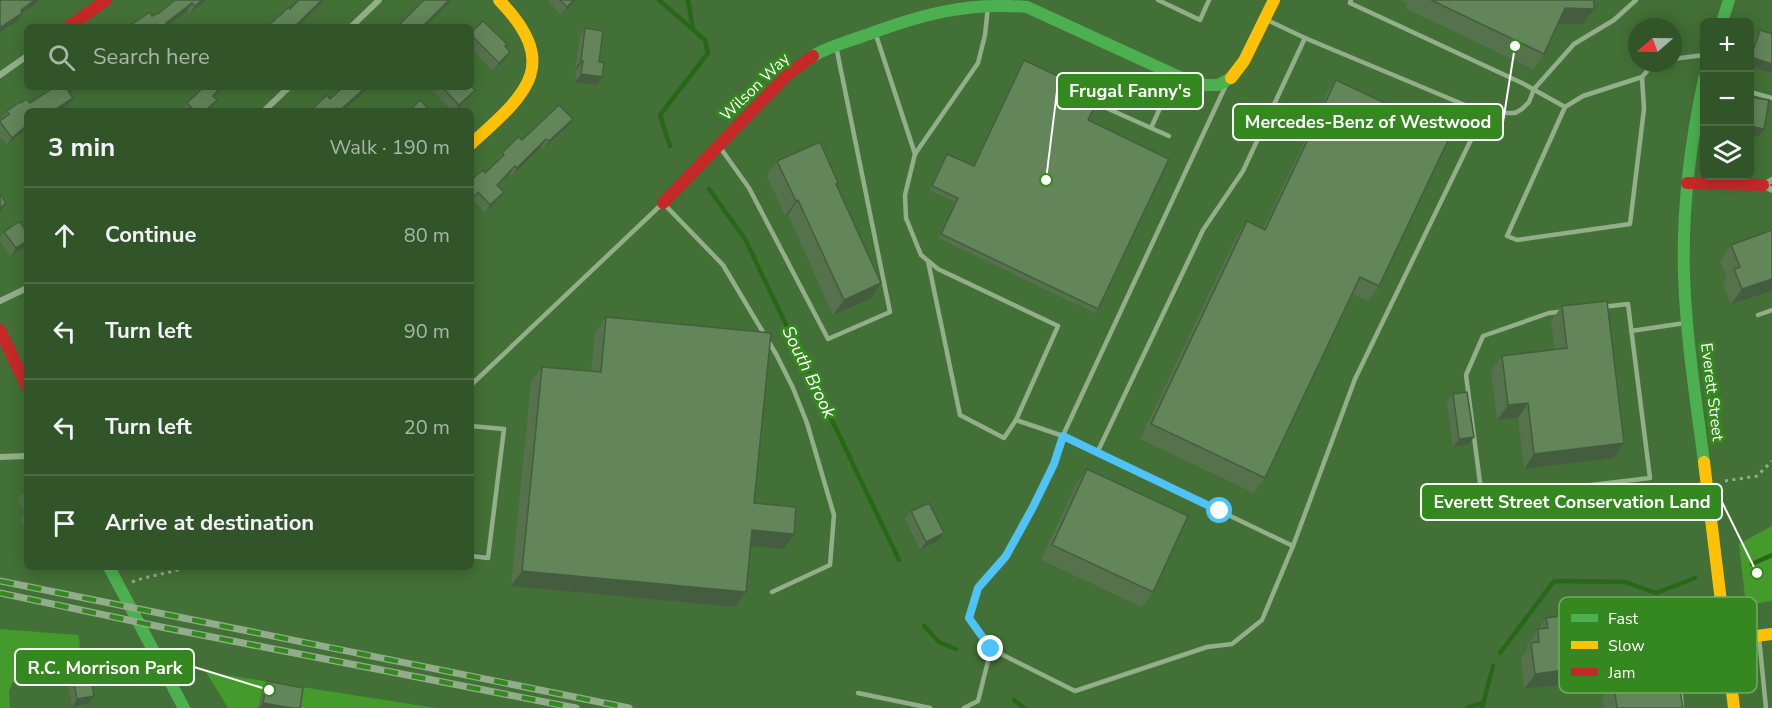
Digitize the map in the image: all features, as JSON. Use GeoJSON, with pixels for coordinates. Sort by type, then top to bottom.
{"type":"FeatureCollection","features":[{"type":"Feature","properties":{"kind":"street"},"geometry":{"type":"LineString","coordinates":[[72,24],[106,0]]}},
{"type":"Feature","properties":{"kind":"street"},"geometry":{"type":"LineString","coordinates":[[354,24],[379,0]]}},
{"type":"Feature","properties":{"kind":"street"},"geometry":{"type":"LineString","coordinates":[[474,141],[509,108],[528,85],[532,75],[532,60],[527,39],[518,22],[499,0]]}},
{"type":"Feature","properties":{"kind":"street"},"geometry":{"type":"LineString","coordinates":[[1228,80],[1241,69],[1274,0]]}},
{"type":"Feature","properties":{"kind":"street"},"geometry":{"type":"LineString","coordinates":[[1723,18],[1729,0]]}},
{"type":"Feature","properties":{"kind":"street","name":"Wilson Way"},"geometry":{"type":"LineString","coordinates":[[663,202],[787,75],[810,58],[836,46],[943,7],[989,1],[1009,1],[1206,87],[1228,80]]}},
{"type":"Feature","properties":{"kind":"street"},"geometry":{"type":"LineString","coordinates":[[0,75],[24,58]]}},
{"type":"Feature","properties":{"kind":"street"},"geometry":{"type":"LineString","coordinates":[[267,108],[286,90]]}},
{"type":"Feature","properties":{"kind":"street","name":"Everett Street"},"geometry":{"type":"LineString","coordinates":[[1700,105],[1687,183],[1684,237],[1687,323],[1721,597]]}},
{"type":"Feature","properties":{"kind":"street"},"geometry":{"type":"LineString","coordinates":[[1687,183],[1769,185]]}},
{"type":"Feature","properties":{"kind":"street"},"geometry":{"type":"LineString","coordinates":[[0,301],[24,289]]}},
{"type":"Feature","properties":{"kind":"street"},"geometry":{"type":"LineString","coordinates":[[0,330],[24,381]]}},
{"type":"Feature","properties":{"kind":"street"},"geometry":{"type":"LineString","coordinates":[[0,457],[24,456]]}},
{"type":"Feature","properties":{"kind":"street"},"geometry":{"type":"LineString","coordinates":[[112,570],[184,708]]}},
{"type":"Feature","properties":{"kind":"street"},"geometry":{"type":"LineString","coordinates":[[1759,635],[1772,634]]}},
{"type":"Feature","properties":{"kind":"street","name":"Everett Street"},"geometry":{"type":"LineString","coordinates":[[1732,693],[1734,708]]}},
{"type":"Feature","properties":{"kind":"lane"},"geometry":{"type":"LineString","coordinates":[[1158,0],[1200,20],[1209,0]]}},
{"type":"Feature","properties":{"kind":"lane"},"geometry":{"type":"LineString","coordinates":[[1265,19],[1484,113],[1515,113],[1522,110],[1529,102],[1534,89],[1574,44],[1614,20],[1636,0]]}},
{"type":"Feature","properties":{"kind":"lane"},"geometry":{"type":"LineString","coordinates":[[928,261],[960,415],[1004,438],[1016,420],[1058,326],[938,269],[928,261],[921,255],[906,218],[904,195],[915,154],[978,63],[985,35],[989,1]]}},
{"type":"Feature","properties":{"kind":"lane"},"geometry":{"type":"LineString","coordinates":[[1349,1],[1534,89],[1565,107]]}},
{"type":"Feature","properties":{"kind":"lane"},"geometry":{"type":"LineString","coordinates":[[875,32],[915,154]]}},
{"type":"Feature","properties":{"kind":"lane"},"geometry":{"type":"LineString","coordinates":[[1097,453],[1203,230],[1243,171],[1305,38]]}},
{"type":"Feature","properties":{"kind":"lane"},"geometry":{"type":"LineString","coordinates":[[719,145],[749,188],[828,339],[890,312],[836,46]]}},
{"type":"Feature","properties":{"kind":"lane"},"geometry":{"type":"LineString","coordinates":[[1682,59],[1700,56]]}},
{"type":"Feature","properties":{"kind":"lane"},"geometry":{"type":"LineString","coordinates":[[1642,77],[1644,109],[1630,225],[1518,240],[1507,236],[1565,107],[1583,96],[1642,77],[1646,72]]}},
{"type":"Feature","properties":{"kind":"lane"},"geometry":{"type":"LineString","coordinates":[[1151,128],[1175,75]]}},
{"type":"Feature","properties":{"kind":"lane"},"geometry":{"type":"LineString","coordinates":[[1228,80],[1063,436],[1054,464],[1006,556],[978,588],[969,618],[991,649],[1075,691],[1207,647],[1232,644],[1262,620],[1293,546],[1355,379],[1484,113]]}},
{"type":"Feature","properties":{"kind":"lane"},"geometry":{"type":"LineString","coordinates":[[1754,93],[1772,98]]}},
{"type":"Feature","properties":{"kind":"lane"},"geometry":{"type":"LineString","coordinates":[[1102,106],[1169,136]]}},
{"type":"Feature","properties":{"kind":"lane"},"geometry":{"type":"LineString","coordinates":[[474,382],[663,202],[723,265],[776,354],[807,423],[834,514],[830,564],[772,592]]}},
{"type":"Feature","properties":{"kind":"lane"},"geometry":{"type":"LineString","coordinates":[[1628,304],[1631,331],[1650,477],[1482,498],[1466,375],[1484,336],[1549,313],[1628,304]]}},
{"type":"Feature","properties":{"kind":"lane"},"geometry":{"type":"LineString","coordinates":[[1758,315],[1772,310]]}},
{"type":"Feature","properties":{"kind":"lane"},"geometry":{"type":"LineString","coordinates":[[1631,331],[1687,323]]}},
{"type":"Feature","properties":{"kind":"lane"},"geometry":{"type":"LineString","coordinates":[[1016,420],[1063,436],[1293,546]]}},
{"type":"Feature","properties":{"kind":"lane"},"geometry":{"type":"LineString","coordinates":[[474,426],[504,429],[488,558],[474,556]]}},
{"type":"Feature","properties":{"kind":"lane"},"geometry":{"type":"LineString","coordinates":[[1759,635],[1766,708]]}},
{"type":"Feature","properties":{"kind":"lane"},"geometry":{"type":"LineString","coordinates":[[964,708],[978,700],[991,649]]}},
{"type":"Feature","properties":{"kind":"lane"},"geometry":{"type":"LineString","coordinates":[[858,693],[930,708]]}},
{"type":"Feature","properties":{"kind":"lane"},"geometry":{"type":"LineString","coordinates":[[1681,693],[1682,708]]}},
{"type":"Feature","properties":{"kind":"path"},"geometry":{"type":"LineString","coordinates":[[1725,481],[1757,476],[1772,461]]}},
{"type":"Feature","properties":{"kind":"path"},"geometry":{"type":"LineString","coordinates":[[120,587],[147,576],[178,570]]}},
{"type":"Feature","properties":{"kind":"green space"},"geometry":{"type":"Polygon","coordinates":[[[1772,526],[1772,601],[1757,603],[1757,597],[1745,597],[1739,544],[1772,526]]]}},
{"type":"Feature","properties":{"kind":"green space"},"geometry":{"type":"Polygon","coordinates":[[[0,629],[78,635],[80,647],[73,656],[13,682],[9,691],[10,708],[0,708],[0,629]]]}},
{"type":"Feature","properties":{"kind":"green space"},"geometry":{"type":"Polygon","coordinates":[[[206,672],[436,708],[228,708],[206,672]]]}},
{"type":"Feature","properties":{"kind":"building"},"geometry":{"type":"Polygon","coordinates":[[[0,0],[35,0],[21,10],[22,13],[1,27],[0,0]]]}},
{"type":"Feature","properties":{"kind":"building"},"geometry":{"type":"Polygon","coordinates":[[[175,0],[202,0],[195,6],[192,3],[166,24],[132,24],[150,12],[152,16],[175,0]]]}},
{"type":"Feature","properties":{"kind":"building"},"geometry":{"type":"Polygon","coordinates":[[[299,0],[322,0],[297,24],[270,24],[289,7],[290,9],[299,0]]]}},
{"type":"Feature","properties":{"kind":"building"},"geometry":{"type":"Polygon","coordinates":[[[424,0],[449,0],[425,24],[400,24],[424,0]]]}},
{"type":"Feature","properties":{"kind":"building"},"geometry":{"type":"Polygon","coordinates":[[[560,0],[574,0],[567,7],[560,0]]]}},
{"type":"Feature","properties":{"kind":"building"},"geometry":{"type":"Polygon","coordinates":[[[1431,0],[1594,0],[1594,9],[1565,8],[1544,54],[1431,0]]]}},
{"type":"Feature","properties":{"kind":"building"},"geometry":{"type":"Polygon","coordinates":[[[483,21],[507,44],[505,46],[510,52],[499,63],[474,38],[474,30],[483,21]]]}},
{"type":"Feature","properties":{"kind":"building"},"geometry":{"type":"Polygon","coordinates":[[[585,28],[603,31],[599,62],[604,63],[602,77],[581,74],[585,28]]]}},
{"type":"Feature","properties":{"kind":"building"},"geometry":{"type":"Polygon","coordinates":[[[1760,30],[1772,34],[1772,64],[1754,58],[1754,48],[1760,30]]]}},
{"type":"Feature","properties":{"kind":"building"},"geometry":{"type":"Polygon","coordinates":[[[1024,60],[1100,96],[1088,120],[1169,159],[1098,309],[941,234],[958,198],[932,186],[947,154],[974,166],[1024,60]]]}},
{"type":"Feature","properties":{"kind":"building"},"geometry":{"type":"Polygon","coordinates":[[[1336,80],[1451,134],[1379,286],[1360,277],[1265,478],[1151,424],[1247,221],[1265,230],[1336,80]]]}},
{"type":"Feature","properties":{"kind":"building"},"geometry":{"type":"Polygon","coordinates":[[[50,90],[70,90],[73,98],[58,108],[24,108],[24,128],[12,138],[0,121],[9,114],[7,111],[20,102],[26,99],[30,103],[50,90]]]}},
{"type":"Feature","properties":{"kind":"building"},"geometry":{"type":"Polygon","coordinates":[[[201,90],[218,90],[213,96],[217,100],[208,108],[192,108],[187,103],[201,90]]]}},
{"type":"Feature","properties":{"kind":"building"},"geometry":{"type":"Polygon","coordinates":[[[340,90],[363,90],[342,108],[313,108],[327,95],[330,99],[340,90]]]}},
{"type":"Feature","properties":{"kind":"building"},"geometry":{"type":"Polygon","coordinates":[[[445,90],[475,90],[459,105],[445,90]]]}},
{"type":"Feature","properties":{"kind":"building"},"geometry":{"type":"Polygon","coordinates":[[[1754,98],[1769,100],[1764,129],[1754,127],[1754,98]]]}},
{"type":"Feature","properties":{"kind":"building"},"geometry":{"type":"Polygon","coordinates":[[[420,100],[427,108],[412,108],[420,100]]]}},
{"type":"Feature","properties":{"kind":"building"},"geometry":{"type":"Polygon","coordinates":[[[559,105],[573,119],[549,141],[546,139],[517,168],[515,166],[497,185],[504,192],[490,205],[478,192],[474,197],[474,178],[483,170],[485,173],[519,137],[522,140],[559,105]]]}},
{"type":"Feature","properties":{"kind":"building"},"geometry":{"type":"Polygon","coordinates":[[[820,142],[838,183],[836,184],[881,283],[844,300],[798,200],[796,201],[777,161],[820,142]]]}},
{"type":"Feature","properties":{"kind":"building"},"geometry":{"type":"Polygon","coordinates":[[[0,194],[6,203],[0,208],[0,194]]]}},
{"type":"Feature","properties":{"kind":"building"},"geometry":{"type":"Polygon","coordinates":[[[20,222],[24,228],[24,243],[16,248],[4,232],[20,222]]]}},
{"type":"Feature","properties":{"kind":"building"},"geometry":{"type":"Polygon","coordinates":[[[1772,230],[1772,279],[1742,289],[1734,269],[1740,267],[1731,245],[1772,230]]]}},
{"type":"Feature","properties":{"kind":"building"},"geometry":{"type":"Polygon","coordinates":[[[1607,301],[1624,443],[1534,454],[1528,403],[1508,405],[1502,356],[1567,348],[1562,306],[1607,301]]]}},
{"type":"Feature","properties":{"kind":"building"},"geometry":{"type":"Polygon","coordinates":[[[606,317],[771,333],[754,503],[796,507],[794,534],[752,530],[746,592],[522,571],[542,367],[601,372],[606,317]]]}},
{"type":"Feature","properties":{"kind":"building"},"geometry":{"type":"Polygon","coordinates":[[[1467,392],[1474,437],[1459,439],[1453,394],[1467,392]]]}},
{"type":"Feature","properties":{"kind":"building"},"geometry":{"type":"Polygon","coordinates":[[[1087,469],[1188,516],[1153,592],[1052,545],[1087,469]]]}},
{"type":"Feature","properties":{"kind":"building"},"geometry":{"type":"Polygon","coordinates":[[[929,503],[944,533],[926,542],[911,511],[929,503]]]}},
{"type":"Feature","properties":{"kind":"building"},"geometry":{"type":"Polygon","coordinates":[[[1559,616],[1559,671],[1535,674],[1531,643],[1539,642],[1538,629],[1548,628],[1546,618],[1559,616]]]}},
{"type":"Feature","properties":{"kind":"building"},"geometry":{"type":"Polygon","coordinates":[[[79,655],[83,675],[90,674],[94,696],[77,699],[73,677],[66,679],[62,658],[79,655]]]}},
{"type":"Feature","properties":{"kind":"building"},"geometry":{"type":"Polygon","coordinates":[[[267,681],[303,688],[300,708],[263,703],[267,681]]]}},
{"type":"Feature","properties":{"kind":"building"},"geometry":{"type":"Polygon","coordinates":[[[1615,693],[1680,693],[1683,708],[1617,708],[1615,693]]]}},
{"type":"Feature","properties":{"kind":"waterway","name":"South Brook"},"geometry":{"type":"LineString","coordinates":[[659,0],[705,40],[708,53],[660,115],[670,146]]}},
{"type":"Feature","properties":{"kind":"waterway"},"geometry":{"type":"LineString","coordinates":[[688,0],[693,29]]}},
{"type":"Feature","properties":{"kind":"waterway","name":"South Brook"},"geometry":{"type":"LineString","coordinates":[[709,189],[745,239],[899,560]]}},
{"type":"Feature","properties":{"kind":"waterway"},"geometry":{"type":"LineString","coordinates":[[1752,564],[1772,555]]}},
{"type":"Feature","properties":{"kind":"waterway"},"geometry":{"type":"LineString","coordinates":[[1500,653],[1554,581],[1625,582],[1656,593],[1695,578]]}},
{"type":"Feature","properties":{"kind":"waterway","name":"South Brook"},"geometry":{"type":"LineString","coordinates":[[924,626],[939,642],[956,649]]}},
{"type":"Feature","properties":{"kind":"waterway"},"geometry":{"type":"LineString","coordinates":[[1482,708],[1493,666]]}},
{"type":"Feature","properties":{"kind":"waterway","name":"South Brook"},"geometry":{"type":"LineString","coordinates":[[1014,700],[1024,708]]}},
{"type":"Feature","properties":{"kind":"waterway","name":"South Brook"},"geometry":{"type":"LineString","coordinates":[[1467,708],[1483,703]]}},
{"type":"Feature","properties":{"kind":"railway"},"geometry":{"type":"LineString","coordinates":[[0,581],[629,708]]}},
{"type":"Feature","properties":{"kind":"railway"},"geometry":{"type":"LineString","coordinates":[[0,593],[166,628],[576,708]]}},
{"type":"Feature","properties":{"kind":"traffic: fast"},"geometry":{"type":"LineString","coordinates":[[1723,18],[1729,0]]}},
{"type":"Feature","properties":{"kind":"traffic: fast"},"geometry":{"type":"LineString","coordinates":[[813,56],[826,49],[927,15],[985,6],[1027,7],[1197,85],[1218,85],[1231,78]]}},
{"type":"Feature","properties":{"kind":"traffic: fast"},"geometry":{"type":"LineString","coordinates":[[1700,101],[1688,177],[1684,226],[1684,275],[1687,322],[1704,462]]}},
{"type":"Feature","properties":{"kind":"traffic: fast"},"geometry":{"type":"LineString","coordinates":[[111,570],[184,708]]}},
{"type":"Feature","properties":{"kind":"traffic: slow"},"geometry":{"type":"LineString","coordinates":[[474,141],[507,110],[520,94],[529,78],[533,62],[529,43],[518,23],[499,0]]}},
{"type":"Feature","properties":{"kind":"traffic: slow"},"geometry":{"type":"LineString","coordinates":[[1231,78],[1244,61],[1274,0]]}},
{"type":"Feature","properties":{"kind":"traffic: slow"},"geometry":{"type":"LineString","coordinates":[[1704,462],[1720,597]]}},
{"type":"Feature","properties":{"kind":"traffic: slow"},"geometry":{"type":"LineString","coordinates":[[1757,636],[1772,634]]}},
{"type":"Feature","properties":{"kind":"traffic: slow"},"geometry":{"type":"LineString","coordinates":[[1732,693],[1734,708]]}},
{"type":"Feature","properties":{"kind":"traffic: jam"},"geometry":{"type":"LineString","coordinates":[[72,24],[106,0]]}},
{"type":"Feature","properties":{"kind":"traffic: jam"},"geometry":{"type":"LineString","coordinates":[[663,203],[787,75],[813,56]]}},
{"type":"Feature","properties":{"kind":"traffic: jam"},"geometry":{"type":"LineString","coordinates":[[1687,183],[1763,185]]}},
{"type":"Feature","properties":{"kind":"traffic: jam"},"geometry":{"type":"LineString","coordinates":[[0,330],[24,381]]}},
{"type":"Feature","properties":{"kind":"place","name":"Mercedes-Benz of Westwood"},"geometry":{"type":"Point","coordinates":[1515,46]}},
{"type":"Feature","properties":{"kind":"place","name":"Frugal Fanny's"},"geometry":{"type":"Point","coordinates":[1046,180]}},
{"type":"Feature","properties":{"kind":"place","name":"Everett Street Conservation Land"},"geometry":{"type":"Point","coordinates":[1757,573]}},
{"type":"Feature","properties":{"kind":"place","name":"R.C. Morrison Park"},"geometry":{"type":"Point","coordinates":[269,690]}},
{"type":"Feature","properties":{"kind":"route"},"geometry":{"type":"LineString","coordinates":[[991,649],[969,618],[978,588],[1006,556],[1021,531],[1054,464],[1063,436],[1220,511]]}}]}
